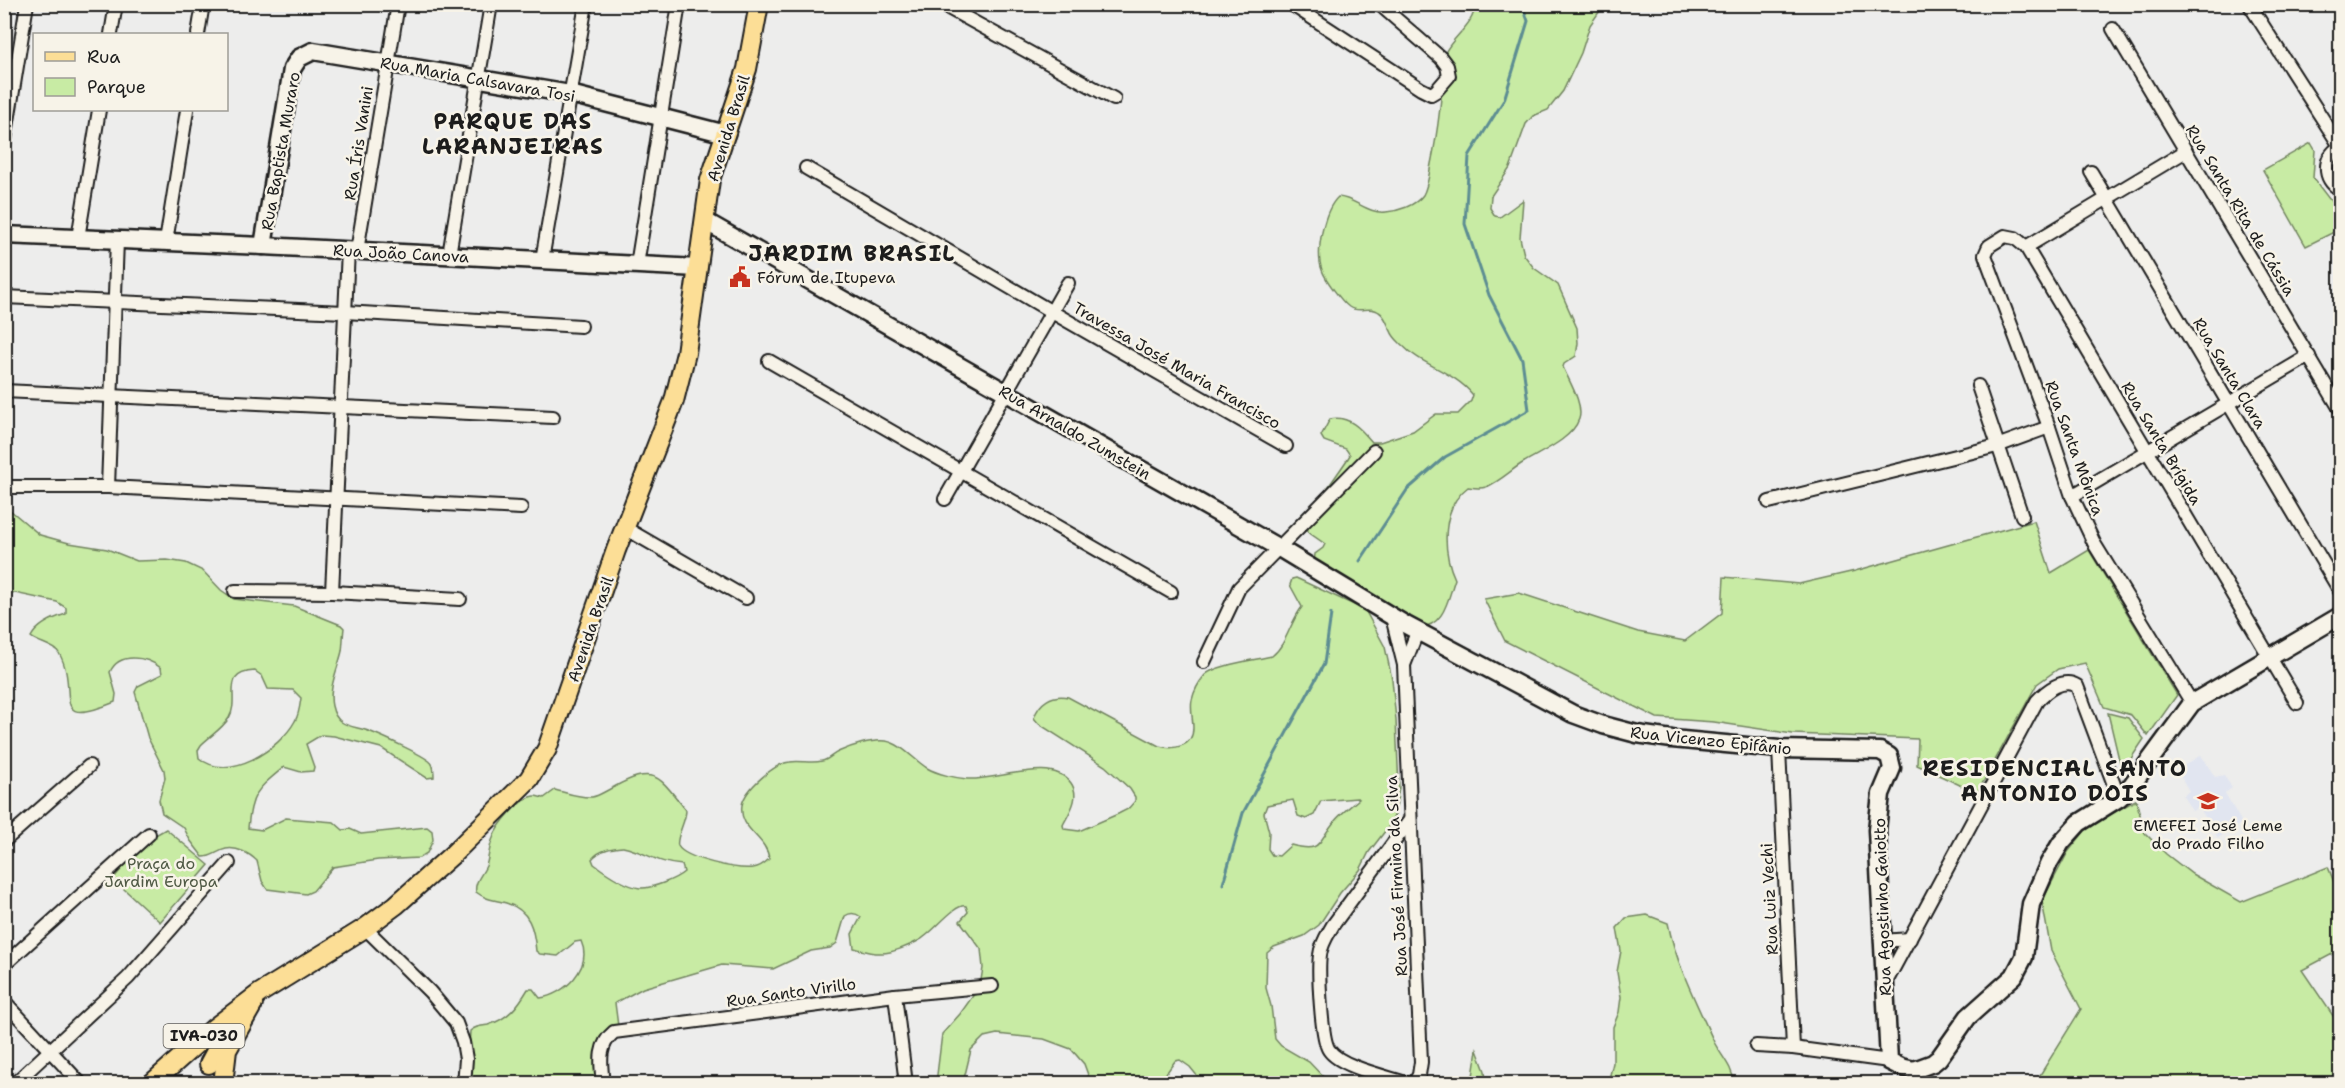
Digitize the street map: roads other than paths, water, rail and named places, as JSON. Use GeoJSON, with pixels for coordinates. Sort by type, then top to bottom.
{"type":"FeatureCollection","features":[{"type":"Feature","properties":{"kind":"main road","name":"Avenida Brasil"},"geometry":{"type":"LineString","coordinates":[[151,1083],[214,1028],[260,993],[365,928],[396,905],[529,779],[551,740],[625,528],[674,401],[686,353],[710,180],[747,69],[759,4]]}},
{"type":"Feature","properties":{"kind":"main road"},"geometry":{"type":"LineString","coordinates":[[209,1064],[228,1029],[241,1011],[260,993]]}},
{"type":"Feature","properties":{"kind":"main road"},"geometry":{"type":"LineString","coordinates":[[223,1081],[224,1062],[232,1039],[260,993]]}},
{"type":"Feature","properties":{"kind":"main road"},"geometry":{"type":"LineString","coordinates":[[175,1063],[189,1059],[209,1064],[223,1081]]}},
{"type":"Feature","properties":{"kind":"street"},"geometry":{"type":"LineString","coordinates":[[4,146],[27,4]]}},
{"type":"Feature","properties":{"kind":"street"},"geometry":{"type":"LineString","coordinates":[[111,33],[116,4]]}},
{"type":"Feature","properties":{"kind":"street"},"geometry":{"type":"LineString","coordinates":[[198,33],[203,4]]}},
{"type":"Feature","properties":{"kind":"street","name":"Rua Íris Vanini"},"geometry":{"type":"LineString","coordinates":[[332,592],[345,312],[352,250],[398,4]]}},
{"type":"Feature","properties":{"kind":"street"},"geometry":{"type":"LineString","coordinates":[[449,255],[491,4]]}},
{"type":"Feature","properties":{"kind":"street"},"geometry":{"type":"LineString","coordinates":[[542,260],[586,4]]}},
{"type":"Feature","properties":{"kind":"street"},"geometry":{"type":"LineString","coordinates":[[637,265],[679,4]]}},
{"type":"Feature","properties":{"kind":"street"},"geometry":{"type":"LineString","coordinates":[[942,4],[1114,99]]}},
{"type":"Feature","properties":{"kind":"street"},"geometry":{"type":"LineString","coordinates":[[1292,4],[1431,94],[1436,91],[1449,76],[1447,66],[1441,58],[1379,4]]}},
{"type":"Feature","properties":{"kind":"street"},"geometry":{"type":"LineString","coordinates":[[2249,4],[2340,146],[2332,153],[2326,166],[2330,181],[2340,189]]}},
{"type":"Feature","properties":{"kind":"street","name":"Rua Santa Rita de Cássia"},"geometry":{"type":"LineString","coordinates":[[2113,29],[2340,409]]}},
{"type":"Feature","properties":{"kind":"street","name":"Rua Maria Calsavara Tosi"},"geometry":{"type":"LineString","coordinates":[[299,58],[313,51],[570,94],[726,134]]}},
{"type":"Feature","properties":{"kind":"street","name":"Rua Baptista Muraro"},"geometry":{"type":"LineString","coordinates":[[263,246],[292,69],[299,58]]}},
{"type":"Feature","properties":{"kind":"street"},"geometry":{"type":"LineString","coordinates":[[78,238],[99,111]]}},
{"type":"Feature","properties":{"kind":"street"},"geometry":{"type":"LineString","coordinates":[[166,242],[187,111]]}},
{"type":"Feature","properties":{"kind":"street"},"geometry":{"type":"LineString","coordinates":[[2026,247],[2186,151]]}},
{"type":"Feature","properties":{"kind":"street","name":"Travessa José Maria Francisco"},"geometry":{"type":"LineString","coordinates":[[806,168],[1286,446]]}},
{"type":"Feature","properties":{"kind":"street","name":"Rua Santa Clara"},"geometry":{"type":"LineString","coordinates":[[2091,172],[2340,591]]}},
{"type":"Feature","properties":{"kind":"street","name":"Rua Arnaldo Zumstein"},"geometry":{"type":"LineString","coordinates":[[705,221],[1278,548],[1392,617],[1445,644]]}},
{"type":"Feature","properties":{"kind":"street","name":"Rua João Canova"},"geometry":{"type":"LineString","coordinates":[[4,236],[352,250],[698,268]]}},
{"type":"Feature","properties":{"kind":"street","name":"Rua Santa Mônica"},"geometry":{"type":"LineString","coordinates":[[2026,247],[2015,238],[2005,236],[1989,246],[1985,255],[2072,496],[2095,545],[2192,703]]}},
{"type":"Feature","properties":{"kind":"street"},"geometry":{"type":"LineString","coordinates":[[108,487],[117,240]]}},
{"type":"Feature","properties":{"kind":"street","name":"Rua Santa Brígida"},"geometry":{"type":"LineString","coordinates":[[2026,247],[2297,703]]}},
{"type":"Feature","properties":{"kind":"street"},"geometry":{"type":"LineString","coordinates":[[945,499],[1068,283]]}},
{"type":"Feature","properties":{"kind":"street"},"geometry":{"type":"LineString","coordinates":[[4,297],[345,312],[581,326]]}},
{"type":"Feature","properties":{"kind":"street"},"geometry":{"type":"LineString","coordinates":[[2072,496],[2309,356]]}},
{"type":"Feature","properties":{"kind":"street"},"geometry":{"type":"LineString","coordinates":[[769,361],[1171,592]]}},
{"type":"Feature","properties":{"kind":"street"},"geometry":{"type":"LineString","coordinates":[[1978,386],[2022,516]]}},
{"type":"Feature","properties":{"kind":"street"},"geometry":{"type":"LineString","coordinates":[[4,391],[553,417]]}},
{"type":"Feature","properties":{"kind":"street"},"geometry":{"type":"LineString","coordinates":[[1769,501],[1998,446],[2049,427]]}},
{"type":"Feature","properties":{"kind":"street"},"geometry":{"type":"LineString","coordinates":[[1204,662],[1239,588],[1374,451]]}},
{"type":"Feature","properties":{"kind":"street"},"geometry":{"type":"LineString","coordinates":[[11,487],[108,487],[521,508]]}},
{"type":"Feature","properties":{"kind":"street"},"geometry":{"type":"LineString","coordinates":[[625,528],[746,598]]}},
{"type":"Feature","properties":{"kind":"street"},"geometry":{"type":"LineString","coordinates":[[235,591],[332,592],[460,599]]}},
{"type":"Feature","properties":{"kind":"street"},"geometry":{"type":"LineString","coordinates":[[1756,1046],[1793,1048],[1889,1060],[1901,1067],[1914,1070],[1923,1068],[1939,1058],[1968,1017],[2014,976],[2021,966],[2031,904],[2049,863],[2061,843],[2079,823],[2128,790],[2192,703],[2340,616]]}},
{"type":"Feature","properties":{"kind":"street","name":"Rua José Firmino da Silva"},"geometry":{"type":"LineString","coordinates":[[1392,617],[1404,665],[1421,1062],[1419,1075],[1414,1083]]}},
{"type":"Feature","properties":{"kind":"street","name":"Rua José Firmino da Silva"},"geometry":{"type":"LineString","coordinates":[[1404,665],[1418,630]]}},
{"type":"Feature","properties":{"kind":"street","name":"Rua Vicenzo Epifânio"},"geometry":{"type":"LineString","coordinates":[[1445,644],[1563,709],[1603,725],[1637,734],[1779,749],[1880,751],[1889,756]]}},
{"type":"Feature","properties":{"kind":"street"},"geometry":{"type":"LineString","coordinates":[[1884,988],[2037,701],[2048,688],[2073,683],[2078,686],[2119,798]]}},
{"type":"Feature","properties":{"kind":"street","name":"Rua Luiz Vechi"},"geometry":{"type":"LineString","coordinates":[[1779,749],[1793,1048]]}},
{"type":"Feature","properties":{"kind":"street","name":"Rua Agostinho Gaiotto"},"geometry":{"type":"LineString","coordinates":[[1889,756],[1892,768],[1881,794],[1877,830],[1889,1060]]}},
{"type":"Feature","properties":{"kind":"street"},"geometry":{"type":"LineString","coordinates":[[4,841],[89,766]]}},
{"type":"Feature","properties":{"kind":"street"},"geometry":{"type":"LineString","coordinates":[[1409,1083],[1340,1060],[1328,1050],[1323,1034],[1320,955],[1323,942],[1333,925],[1410,820]]}},
{"type":"Feature","properties":{"kind":"street"},"geometry":{"type":"LineString","coordinates":[[4,965],[149,834]]}},
{"type":"Feature","properties":{"kind":"street"},"geometry":{"type":"LineString","coordinates":[[14,1083],[128,978],[229,863]]}},
{"type":"Feature","properties":{"kind":"street"},"geometry":{"type":"LineString","coordinates":[[365,928],[430,992],[456,1023],[466,1059],[464,1083]]}},
{"type":"Feature","properties":{"kind":"street"},"geometry":{"type":"LineString","coordinates":[[1882,940],[1910,939]]}},
{"type":"Feature","properties":{"kind":"street","name":"Rua Santo Virillo"},"geometry":{"type":"LineString","coordinates":[[603,1083],[602,1046],[606,1038],[614,1032],[895,995],[992,986]]}},
{"type":"Feature","properties":{"kind":"street"},"geometry":{"type":"LineString","coordinates":[[895,995],[906,1083]]}},
{"type":"Feature","properties":{"kind":"street"},"geometry":{"type":"LineString","coordinates":[[4,1001],[81,1083]]}},
{"type":"Feature","properties":{"kind":"waterway"},"geometry":{"type":"LineString","coordinates":[[1360,561],[1407,490],[1445,457],[1529,410],[1522,359],[1489,295],[1465,224],[1469,156],[1504,100],[1528,21],[1522,4]]}},
{"type":"Feature","properties":{"kind":"waterway"},"geometry":{"type":"LineString","coordinates":[[1223,884],[1243,813],[1324,664],[1331,614]]}},
{"type":"Feature","properties":{"kind":"place","name":"Fórum de Itupeva"},"geometry":{"type":"Point","coordinates":[740,277]}},
{"type":"Feature","properties":{"kind":"place","name":"EMEFEI José Leme do Prado Filho"},"geometry":{"type":"Point","coordinates":[2208,801]}},
{"type":"Feature","properties":{"kind":"district","name":"PARQUE DAS LARANJEIRAS"},"geometry":{"type":"Point","coordinates":[513,134]}},
{"type":"Feature","properties":{"kind":"district","name":"JARDIM BRASIL"},"geometry":{"type":"Point","coordinates":[852,253]}},
{"type":"Feature","properties":{"kind":"district","name":"RESIDENCIAL SANTO ANTONIO DOIS"},"geometry":{"type":"Point","coordinates":[2055,780]}},
{"type":"Feature","properties":{"kind":"park label","name":"Praça do Jardim Europa"},"geometry":{"type":"Point","coordinates":[161,872]}}]}
